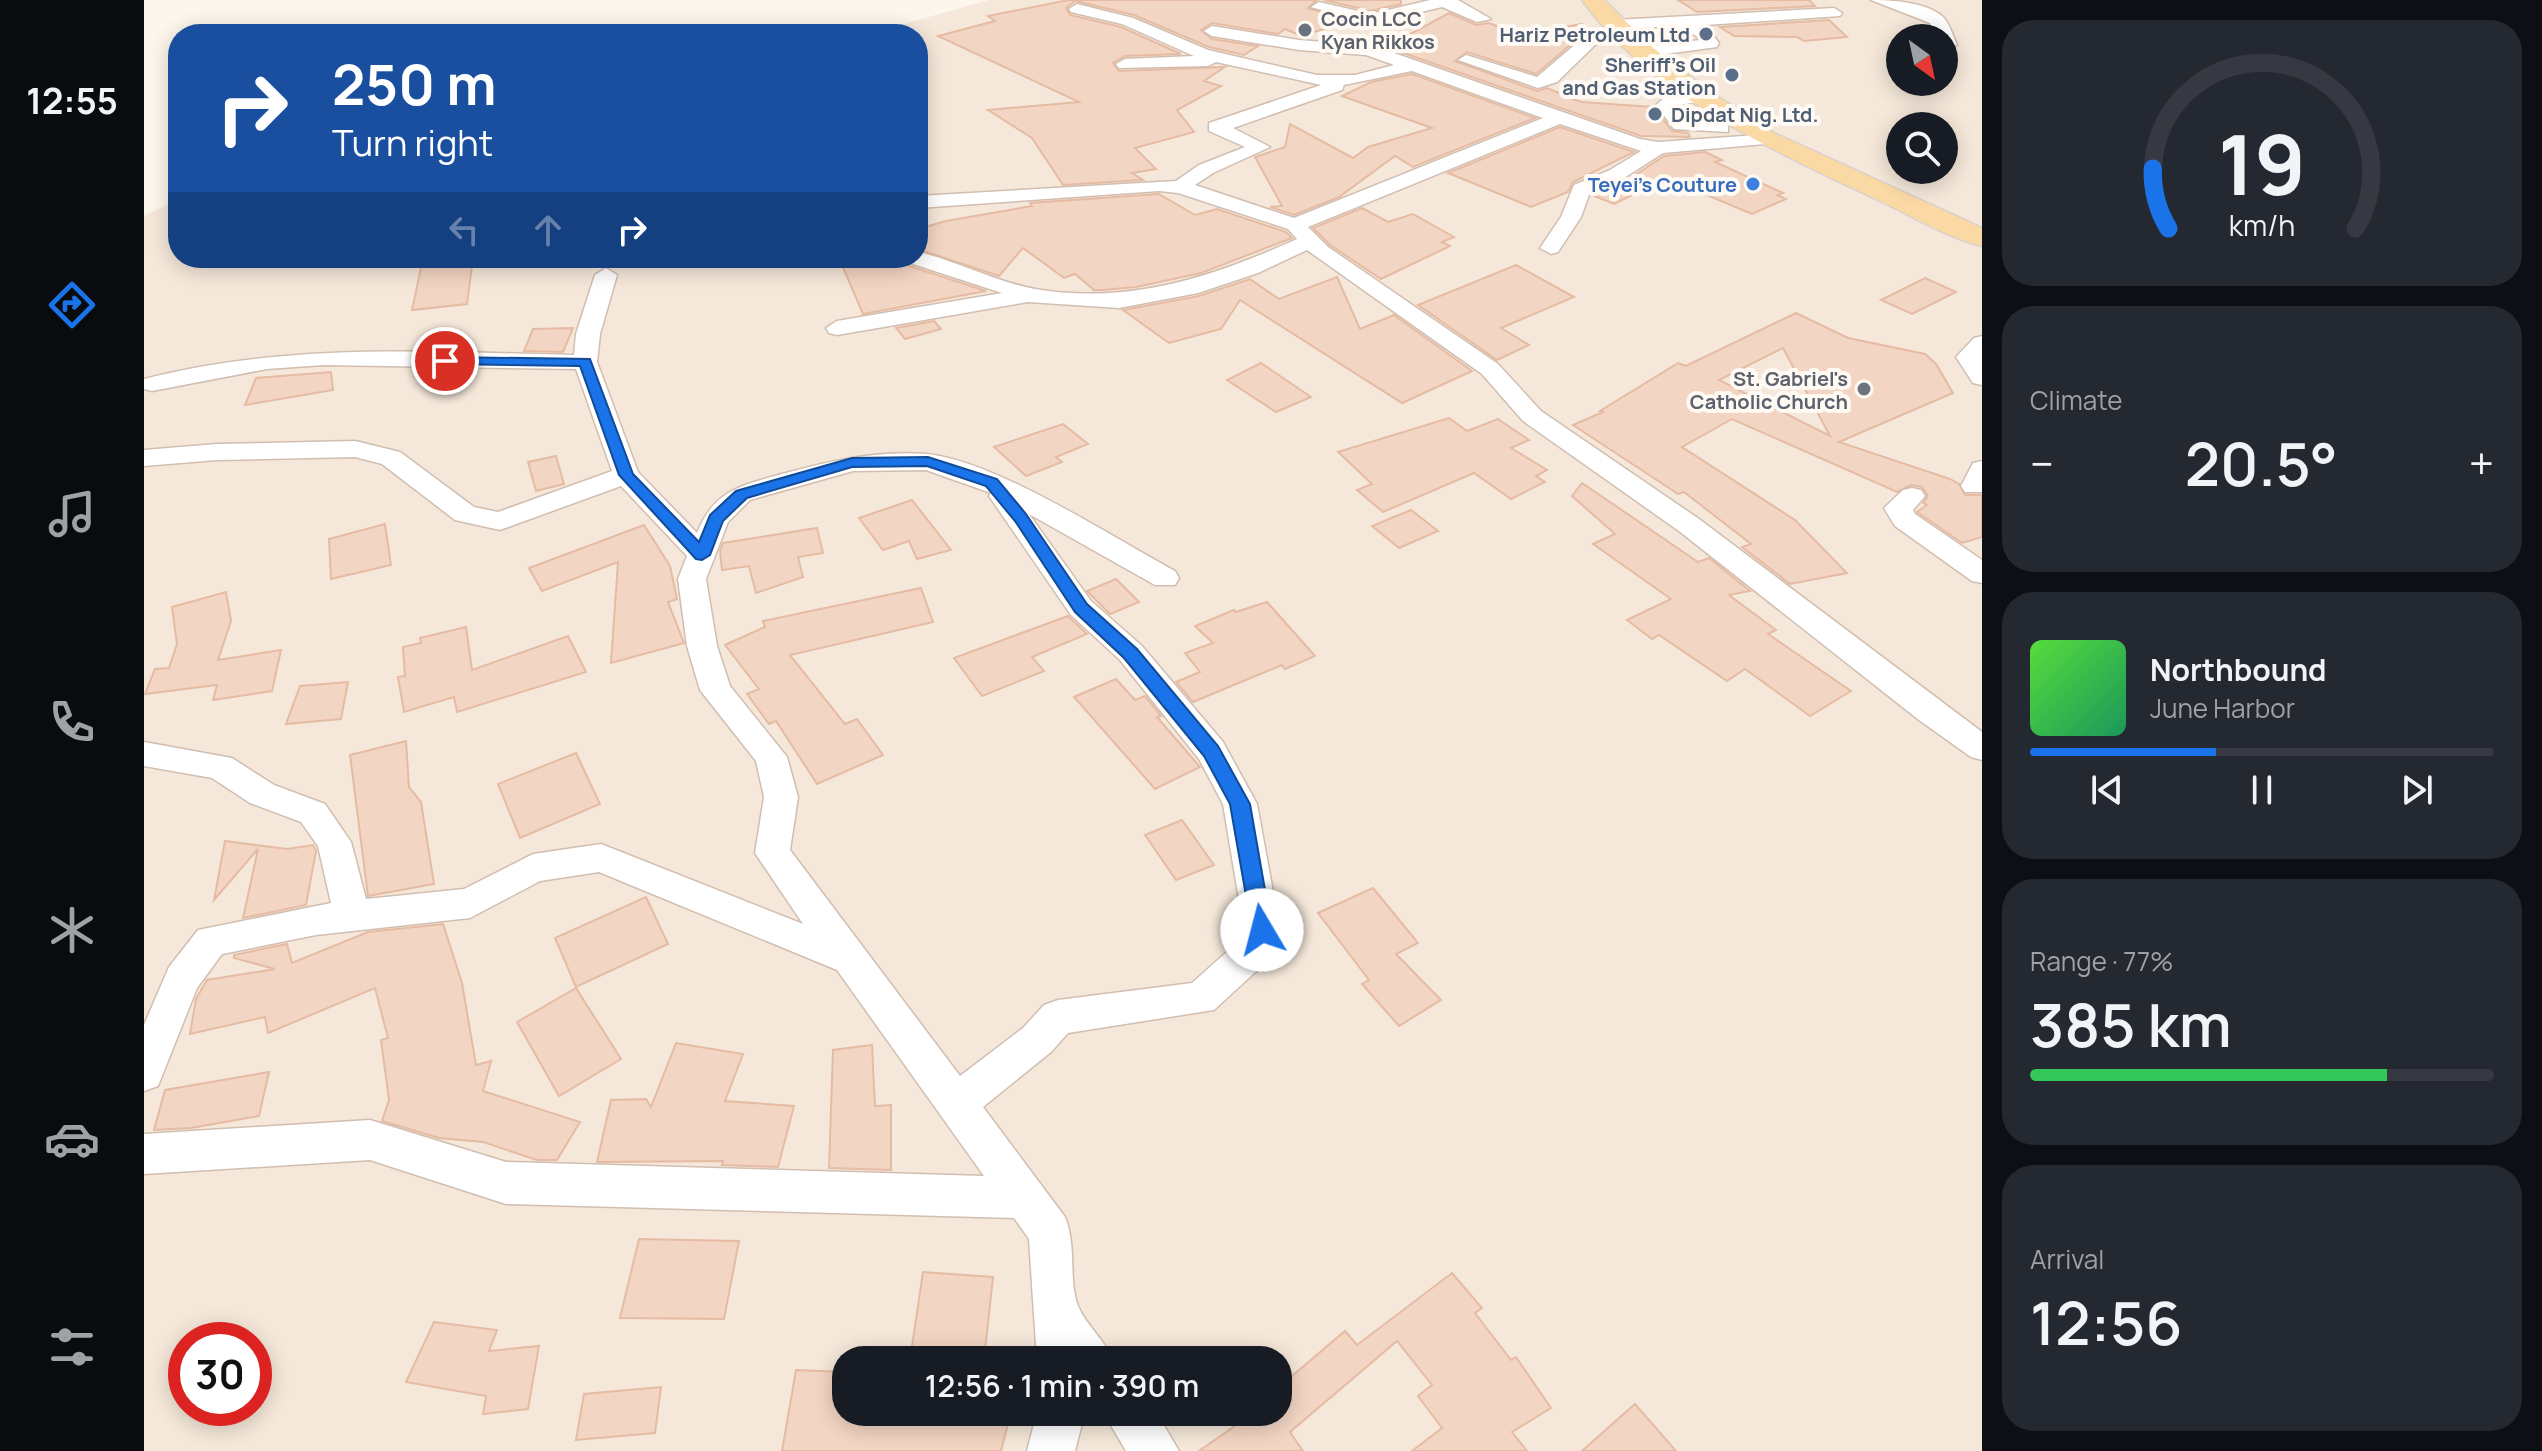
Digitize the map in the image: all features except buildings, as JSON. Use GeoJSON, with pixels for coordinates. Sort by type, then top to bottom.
{"type":"FeatureCollection","features":[{"type":"Feature","properties":{"kind":"main road"},"geometry":{"type":"LineString","coordinates":[[1590,1],[1626,35],[1701,96],[1760,133],[1982,238]]}},
{"type":"Feature","properties":{"kind":"street"},"geometry":{"type":"LineString","coordinates":[[1879,0],[1930,16],[1939,24]]}},
{"type":"Feature","properties":{"kind":"street"},"geometry":{"type":"LineString","coordinates":[[1319,7],[1371,19],[1447,1],[1483,19]]}},
{"type":"Feature","properties":{"kind":"street"},"geometry":{"type":"LineString","coordinates":[[1077,9],[1127,21],[1157,36],[1227,59],[1317,80],[1355,80]]}},
{"type":"Feature","properties":{"kind":"street"},"geometry":{"type":"LineString","coordinates":[[1466,60],[1538,83],[1551,78],[1590,41],[1834,13]]}},
{"type":"Feature","properties":{"kind":"street"},"geometry":{"type":"LineString","coordinates":[[1368,50],[1371,19]]}},
{"type":"Feature","properties":{"kind":"street"},"geometry":{"type":"LineString","coordinates":[[1212,31],[1299,45],[1368,50],[1558,118],[1658,148]]}},
{"type":"Feature","properties":{"kind":"street"},"geometry":{"type":"LineString","coordinates":[[1125,64],[1227,59]]}},
{"type":"Feature","properties":{"kind":"street"},"geometry":{"type":"LineString","coordinates":[[1180,187],[1206,169],[1261,147],[1216,127],[1263,115],[1300,97],[1411,66]]}},
{"type":"Feature","properties":{"kind":"street"},"geometry":{"type":"LineString","coordinates":[[1701,96],[1672,100],[1665,105],[1676,122],[1686,127],[1760,133]]}},
{"type":"Feature","properties":{"kind":"street"},"geometry":{"type":"LineString","coordinates":[[837,328],[1028,295],[1119,301],[1190,288],[1250,268],[1302,233],[1558,118]]}},
{"type":"Feature","properties":{"kind":"street"},"geometry":{"type":"LineString","coordinates":[[1551,248],[1571,217],[1581,189],[1617,174],[1658,148],[1760,133]]}},
{"type":"Feature","properties":{"kind":"street"},"geometry":{"type":"LineString","coordinates":[[928,200],[1180,187],[1302,233],[1427,329],[1490,369],[1532,416],[1689,525],[1930,712],[1982,748]]}},
{"type":"Feature","properties":{"kind":"street"},"geometry":{"type":"LineString","coordinates":[[928,261],[1028,295]]}},
{"type":"Feature","properties":{"kind":"street"},"geometry":{"type":"LineString","coordinates":[[606,275],[588,334],[585,362],[626,475],[702,555]]}},
{"type":"Feature","properties":{"kind":"street"},"geometry":{"type":"LineString","coordinates":[[1982,343],[1968,357],[1982,378]]}},
{"type":"Feature","properties":{"kind":"street"},"geometry":{"type":"LineString","coordinates":[[152,384],[267,362],[324,358],[585,362]]}},
{"type":"Feature","properties":{"kind":"street"},"geometry":{"type":"LineString","coordinates":[[144,458],[355,449],[391,458],[465,514],[500,521],[626,475]]}},
{"type":"Feature","properties":{"kind":"street"},"geometry":{"type":"LineString","coordinates":[[1059,1338],[1050,1232],[772,853],[781,797],[771,757],[716,690],[702,646],[692,579],[716,519],[741,494],[852,463],[928,462],[991,482],[1165,578]]}},
{"type":"Feature","properties":{"kind":"street"},"geometry":{"type":"LineString","coordinates":[[957,1103],[1037,1040],[1058,1017],[1201,998],[1251,953],[1262,930],[1240,804],[1211,751],[1131,653],[1081,608],[1021,518],[991,482]]}},
{"type":"Feature","properties":{"kind":"street"},"geometry":{"type":"LineString","coordinates":[[1912,496],[1898,508],[1905,520],[1982,574]]}},
{"type":"Feature","properties":{"kind":"street"},"geometry":{"type":"LineString","coordinates":[[144,754],[220,767],[262,794],[313,813],[334,842],[352,916]]}},
{"type":"Feature","properties":{"kind":"street"},"geometry":{"type":"LineString","coordinates":[[144,1073],[182,979],[211,941],[262,928],[470,903],[533,868],[601,858],[852,960]]}},
{"type":"Feature","properties":{"kind":"street"},"geometry":{"type":"LineString","coordinates":[[144,1154],[370,1140],[506,1183],[1026,1198]]}},
{"type":"Feature","properties":{"kind":"street"},"geometry":{"type":"LineString","coordinates":[[1051,1451],[1057,1426]]}},
{"type":"Feature","properties":{"kind":"street"},"geometry":{"type":"LineString","coordinates":[[1137,1426],[1155,1451]]}},
{"type":"Feature","properties":{"kind":"shaded area"},"geometry":{"type":"Polygon","coordinates":[[[989,0],[1982,0],[1982,1451],[144,1451],[144,216],[168,204],[168,268],[928,268],[928,24],[904,24],[989,0]]]}},
{"type":"Feature","properties":{"kind":"place","name":"Cocin LCC Kyan Rikkos"},"geometry":{"type":"Point","coordinates":[1305,30]}},
{"type":"Feature","properties":{"kind":"place","name":"Hariz Petroleum Ltd"},"geometry":{"type":"Point","coordinates":[1706,34]}},
{"type":"Feature","properties":{"kind":"place","name":"Sheriff's Oil and Gas Station"},"geometry":{"type":"Point","coordinates":[1732,75]}},
{"type":"Feature","properties":{"kind":"place","name":"Dipdat Nig. Ltd."},"geometry":{"type":"Point","coordinates":[1655,114]}},
{"type":"Feature","properties":{"kind":"place","name":"Teyei's Couture"},"geometry":{"type":"Point","coordinates":[1753,184]}},
{"type":"Feature","properties":{"kind":"place","name":"St. Gabriel's Catholic Church"},"geometry":{"type":"Point","coordinates":[1864,389]}},
{"type":"Feature","properties":{"kind":"route"},"geometry":{"type":"LineString","coordinates":[[445,361],[585,362],[626,475],[702,555],[716,519],[741,494],[852,463],[928,462],[991,482],[1021,518],[1081,608],[1131,653],[1211,751],[1240,804],[1250,846],[1262,930]]}}]}
